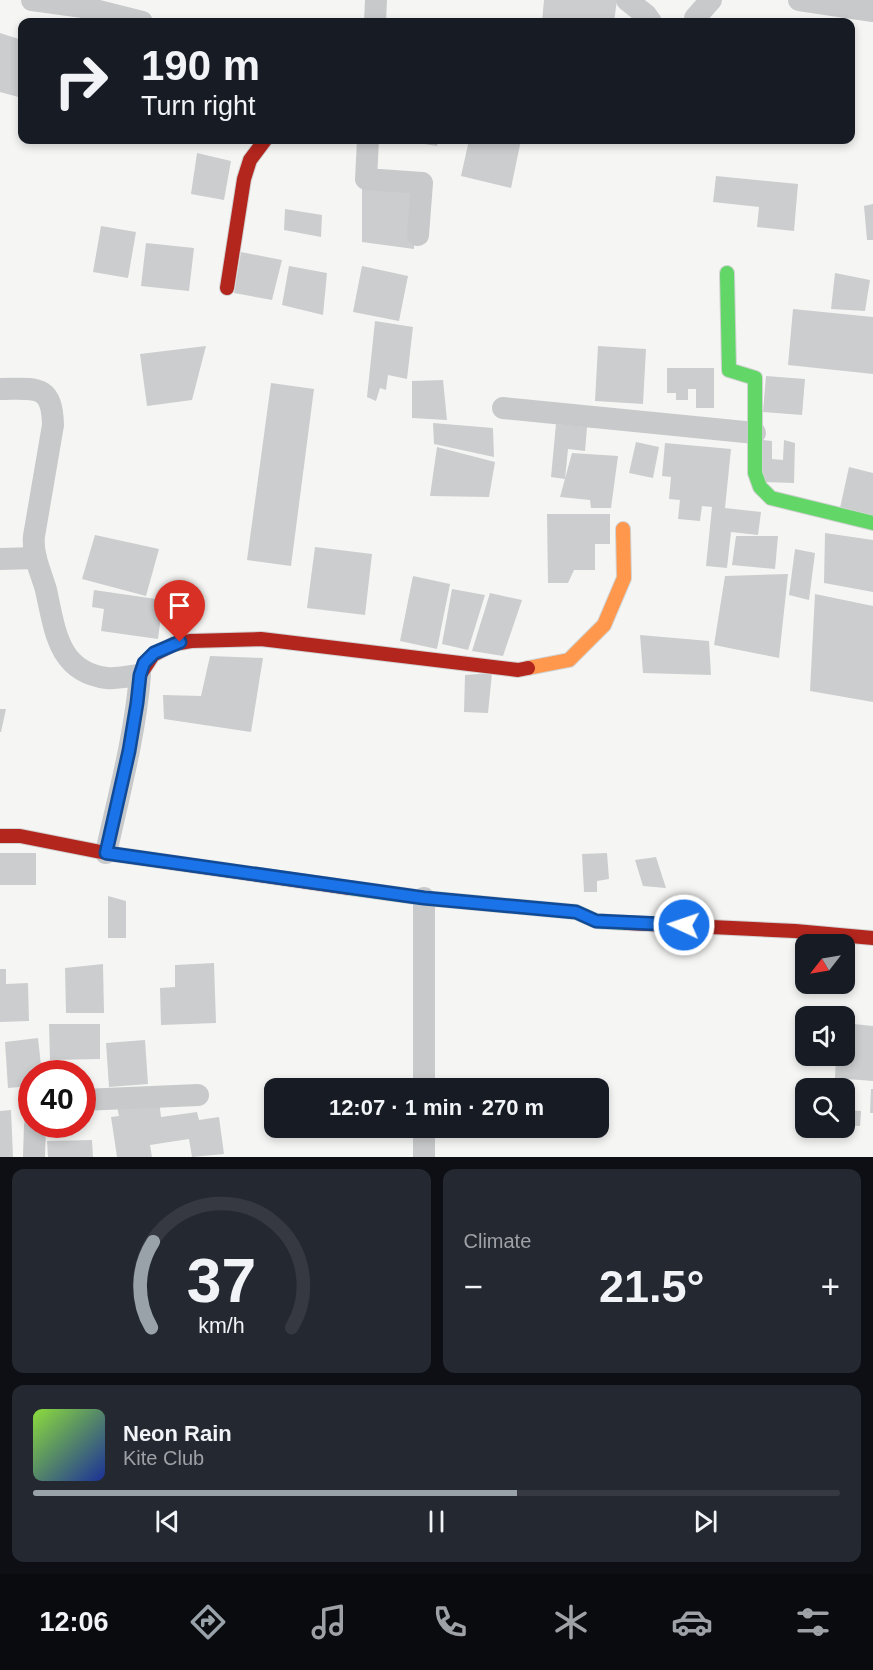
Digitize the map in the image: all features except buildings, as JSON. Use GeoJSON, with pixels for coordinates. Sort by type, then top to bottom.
{"type":"FeatureCollection","features":[{"type":"Feature","properties":{"kind":"street"},"geometry":{"type":"LineString","coordinates":[[32,0],[83,7],[126,18]]}},
{"type":"Feature","properties":{"kind":"street"},"geometry":{"type":"LineString","coordinates":[[375,18],[376,0]]}},
{"type":"Feature","properties":{"kind":"street"},"geometry":{"type":"LineString","coordinates":[[627,0],[648,18]]}},
{"type":"Feature","properties":{"kind":"street"},"geometry":{"type":"LineString","coordinates":[[695,18],[711,0]]}},
{"type":"Feature","properties":{"kind":"street"},"geometry":{"type":"LineString","coordinates":[[799,0],[873,11]]}},
{"type":"Feature","properties":{"kind":"street"},"geometry":{"type":"LineString","coordinates":[[227,288],[244,180],[250,160],[262,144]]}},
{"type":"Feature","properties":{"kind":"street"},"geometry":{"type":"LineString","coordinates":[[368,144],[366,180],[422,183],[418,235]]}},
{"type":"Feature","properties":{"kind":"street"},"geometry":{"type":"LineString","coordinates":[[727,273],[729,370],[755,378],[754,472],[756,482],[762,492],[771,498],[873,523]]}},
{"type":"Feature","properties":{"kind":"street"},"geometry":{"type":"LineString","coordinates":[[0,389],[27,389],[42,392],[49,398],[52,408],[53,425],[33,551],[64,655],[72,664],[94,675],[108,678],[140,675]]}},
{"type":"Feature","properties":{"kind":"street"},"geometry":{"type":"LineString","coordinates":[[503,408],[755,433]]}},
{"type":"Feature","properties":{"kind":"street"},"geometry":{"type":"LineString","coordinates":[[106,853],[129,751],[140,675],[144,663],[154,653],[180,642],[261,639],[518,670],[569,660],[604,625],[624,578],[623,529]]}},
{"type":"Feature","properties":{"kind":"street"},"geometry":{"type":"LineString","coordinates":[[0,559],[36,558]]}},
{"type":"Feature","properties":{"kind":"street"},"geometry":{"type":"LineString","coordinates":[[0,836],[20,836],[106,853],[424,898],[576,912],[596,921],[795,930],[873,938]]}},
{"type":"Feature","properties":{"kind":"street"},"geometry":{"type":"LineString","coordinates":[[424,898],[424,1078]]}},
{"type":"Feature","properties":{"kind":"street"},"geometry":{"type":"LineString","coordinates":[[96,1099],[198,1095]]}},
{"type":"Feature","properties":{"kind":"street"},"geometry":{"type":"LineString","coordinates":[[34,1157],[35,1138]]}},
{"type":"Feature","properties":{"kind":"street"},"geometry":{"type":"LineString","coordinates":[[424,1138],[424,1157]]}},
{"type":"Feature","properties":{"kind":"traffic: fast"},"geometry":{"type":"LineString","coordinates":[[727,273],[729,370],[755,378],[755,473],[760,487],[771,498],[873,523]]}},
{"type":"Feature","properties":{"kind":"traffic: fast"},"geometry":{"type":"LineString","coordinates":[[350,888],[424,898],[576,912],[596,921],[627,923]]}},
{"type":"Feature","properties":{"kind":"traffic: slow"},"geometry":{"type":"LineString","coordinates":[[528,668],[569,660],[604,625],[624,578],[623,529]]}},
{"type":"Feature","properties":{"kind":"traffic: jam"},"geometry":{"type":"LineString","coordinates":[[227,288],[244,179],[250,160],[262,144]]}},
{"type":"Feature","properties":{"kind":"traffic: jam"},"geometry":{"type":"LineString","coordinates":[[140,675],[153,655],[174,644],[191,641],[261,639],[518,670],[528,668]]}},
{"type":"Feature","properties":{"kind":"traffic: jam"},"geometry":{"type":"LineString","coordinates":[[0,836],[20,836],[106,853],[350,888]]}},
{"type":"Feature","properties":{"kind":"traffic: jam"},"geometry":{"type":"LineString","coordinates":[[627,923],[795,931],[873,938]]}},
{"type":"Feature","properties":{"kind":"route"},"geometry":{"type":"LineString","coordinates":[[180,642],[154,653],[144,663],[140,675],[129,751],[106,853],[424,898],[576,912],[596,921],[684,925]]}}]}
